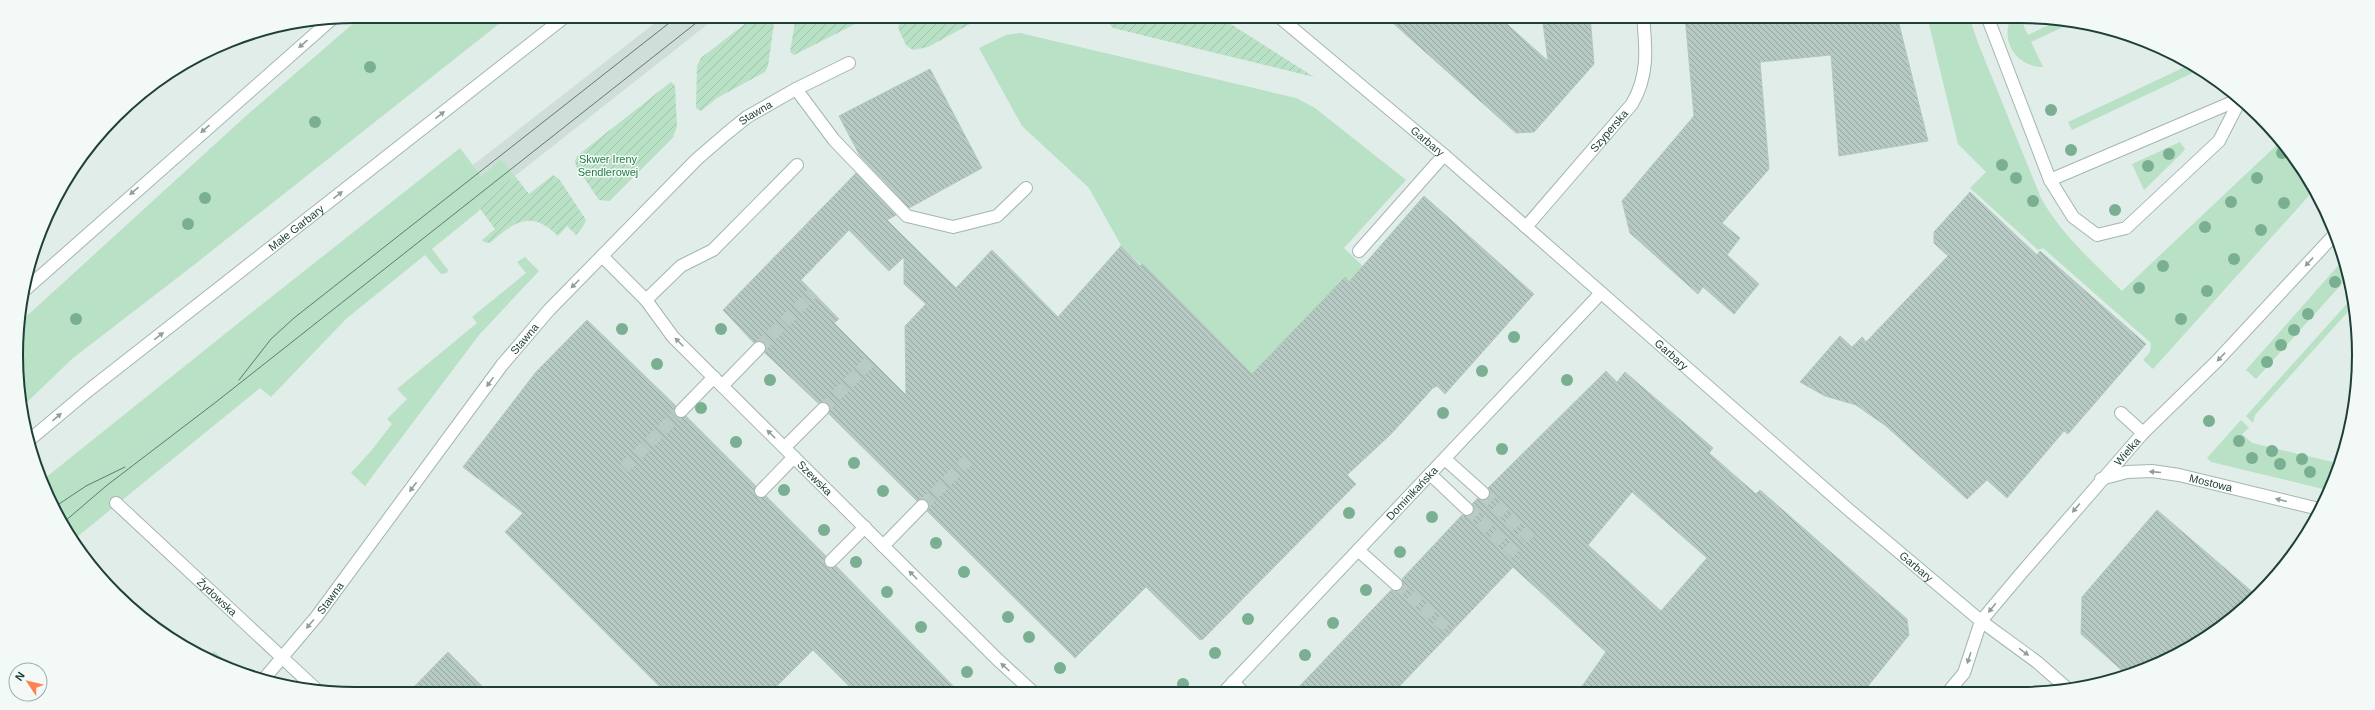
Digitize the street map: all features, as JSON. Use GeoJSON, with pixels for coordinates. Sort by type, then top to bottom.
{"type":"FeatureCollection","features":[{"type":"Feature","properties":{"kind":"street","name":"Małe Garbary"},"geometry":{"type":"LineString","coordinates":[[33,437],[89,390],[557,23]]}},
{"type":"Feature","properties":{"kind":"street","name":"Garbary"},"geometry":{"type":"LineString","coordinates":[[1286,23],[1444,155],[1838,500],[1982,621],[2037,662],[2062,684]]}},
{"type":"Feature","properties":{"kind":"street","name":"Szyperska"},"geometry":{"type":"LineString","coordinates":[[1526,227],[1632,104],[1639,93],[1646,66],[1643,23]]}},
{"type":"Feature","properties":{"kind":"street"},"geometry":{"type":"LineString","coordinates":[[1990,23],[2050,180],[2073,217],[2097,236],[2126,228],[2219,141],[2238,104]]}},
{"type":"Feature","properties":{"kind":"street"},"geometry":{"type":"LineString","coordinates":[[30,285],[325,25]]}},
{"type":"Feature","properties":{"kind":"street","name":"Stawna"},"geometry":{"type":"LineString","coordinates":[[267,675],[317,616],[502,365],[549,310],[697,159],[726,134],[747,117],[796,89],[849,63]]}},
{"type":"Feature","properties":{"kind":"street"},"geometry":{"type":"LineString","coordinates":[[796,89],[834,140],[907,216],[953,227],[997,216],[1026,188]]}},
{"type":"Feature","properties":{"kind":"street"},"geometry":{"type":"LineString","coordinates":[[2050,180],[2235,102]]}},
{"type":"Feature","properties":{"kind":"street"},"geometry":{"type":"LineString","coordinates":[[1359,251],[1444,155]]}},
{"type":"Feature","properties":{"kind":"street"},"geometry":{"type":"LineString","coordinates":[[646,300],[681,266],[713,250],[798,165]]}},
{"type":"Feature","properties":{"kind":"street","name":"Wielka"},"geometry":{"type":"LineString","coordinates":[[1952,687],[1964,673],[1982,621],[2101,479],[2144,433],[2218,361],[2331,239]]}},
{"type":"Feature","properties":{"kind":"street","name":"Szewska"},"geometry":{"type":"LineString","coordinates":[[602,256],[646,300],[673,337],[997,659],[1027,687]]}},
{"type":"Feature","properties":{"kind":"street","name":"Dominikańska"},"geometry":{"type":"LineString","coordinates":[[1228,687],[1601,293]]}},
{"type":"Feature","properties":{"kind":"street"},"geometry":{"type":"LineString","coordinates":[[681,411],[759,348]]}},
{"type":"Feature","properties":{"kind":"street"},"geometry":{"type":"LineString","coordinates":[[785,448],[824,409]]}},
{"type":"Feature","properties":{"kind":"street"},"geometry":{"type":"LineString","coordinates":[[2121,413],[2144,433]]}},
{"type":"Feature","properties":{"kind":"street"},"geometry":{"type":"LineString","coordinates":[[761,491],[794,457]]}},
{"type":"Feature","properties":{"kind":"street"},"geometry":{"type":"LineString","coordinates":[[1445,459],[1483,493]]}},
{"type":"Feature","properties":{"kind":"street","name":"Mostowa"},"geometry":{"type":"LineString","coordinates":[[2101,479],[2127,472],[2152,471],[2179,475],[2315,508]]}},
{"type":"Feature","properties":{"kind":"street"},"geometry":{"type":"LineString","coordinates":[[1430,474],[1467,509]]}},
{"type":"Feature","properties":{"kind":"street","name":"Żydowska"},"geometry":{"type":"LineString","coordinates":[[116,503],[310,684]]}},
{"type":"Feature","properties":{"kind":"street"},"geometry":{"type":"LineString","coordinates":[[883,546],[922,506]]}},
{"type":"Feature","properties":{"kind":"street"},"geometry":{"type":"LineString","coordinates":[[831,561],[865,527]]}},
{"type":"Feature","properties":{"kind":"street"},"geometry":{"type":"LineString","coordinates":[[1358,550],[1396,584]]}},
{"type":"Feature","properties":{"kind":"street"},"geometry":{"type":"LineString","coordinates":[[1233,682],[1238,687]]}},
{"type":"Feature","properties":{"kind":"shaded area"},"geometry":{"type":"Polygon","coordinates":[[[655,23],[709,23],[515,176],[501,159],[481,176],[473,165],[655,23]]]}},
{"type":"Feature","properties":{"kind":"green space"},"geometry":{"type":"Polygon","coordinates":[[[354,23],[500,23],[190,268],[73,358],[27,403],[23,355],[26,317],[247,115],[354,23]]]}},
{"type":"Feature","properties":{"kind":"green space"},"geometry":{"type":"Polygon","coordinates":[[[746,23],[774,23],[768,66],[765,72],[717,98],[701,111],[696,108],[697,66],[701,58],[746,23]]]}},
{"type":"Feature","properties":{"kind":"green space"},"geometry":{"type":"Polygon","coordinates":[[[795,23],[857,23],[794,55],[790,52],[795,23]]]}},
{"type":"Feature","properties":{"kind":"green space"},"geometry":{"type":"Polygon","coordinates":[[[900,23],[970,24],[928,47],[913,50],[906,45],[898,28],[900,23]]]}},
{"type":"Feature","properties":{"kind":"green space"},"geometry":{"type":"Polygon","coordinates":[[[1109,23],[1229,23],[1314,77],[1113,28],[1109,23]]]}},
{"type":"Feature","properties":{"kind":"green space"},"geometry":{"type":"Polygon","coordinates":[[[1929,23],[1971,23],[1978,43],[2041,198],[2058,224],[2068,236],[2122,291],[2277,145],[2311,194],[2153,369],[2143,360],[2150,352],[2151,343],[2043,248],[2038,250],[1970,188],[1986,172],[1958,144],[1929,23]]]}},
{"type":"Feature","properties":{"kind":"green space"},"geometry":{"type":"Polygon","coordinates":[[[2009,23],[2022,23],[2028,35],[2049,25],[2065,26],[2031,42],[2043,67],[2033,66],[2025,62],[2012,50],[2009,43],[2009,23]]]}},
{"type":"Feature","properties":{"kind":"green space"},"geometry":{"type":"Polygon","coordinates":[[[1020,33],[1296,98],[1315,108],[1406,180],[1344,248],[1367,270],[1352,285],[1344,277],[1338,284],[1331,302],[1325,297],[1319,304],[1325,309],[1306,318],[1300,324],[1306,330],[1256,380],[1219,341],[1122,247],[1089,188],[1022,126],[979,48],[1006,35],[1020,33]]]}},
{"type":"Feature","properties":{"kind":"green space"},"geometry":{"type":"Polygon","coordinates":[[[2185,67],[2194,72],[2072,130],[2068,122],[2185,67]]]}},
{"type":"Feature","properties":{"kind":"green space","name":"Skwer Ireny Sendlerowej"},"geometry":{"type":"Polygon","coordinates":[[[671,82],[675,86],[677,127],[673,137],[609,201],[599,200],[576,166],[575,161],[577,156],[671,82]]]}},
{"type":"Feature","properties":{"kind":"green space"},"geometry":{"type":"Polygon","coordinates":[[[2180,142],[2185,149],[2182,153],[2144,190],[2132,164],[2180,142]]]}},
{"type":"Feature","properties":{"kind":"green space"},"geometry":{"type":"Polygon","coordinates":[[[460,148],[481,176],[501,159],[515,176],[478,206],[480,210],[432,249],[448,270],[447,273],[441,274],[425,255],[346,319],[271,397],[260,388],[77,537],[57,502],[46,477],[460,148]]]}},
{"type":"Feature","properties":{"kind":"green space"},"geometry":{"type":"Polygon","coordinates":[[[553,175],[559,179],[586,220],[576,235],[567,226],[558,236],[539,223],[531,221],[515,224],[490,243],[482,240],[495,229],[478,206],[515,176],[529,194],[553,175]]]}},
{"type":"Feature","properties":{"kind":"green space"},"geometry":{"type":"Polygon","coordinates":[[[525,257],[539,271],[479,335],[365,486],[351,473],[371,451],[392,424],[387,419],[407,399],[397,389],[477,323],[472,317],[526,273],[517,262],[525,257]]]}},
{"type":"Feature","properties":{"kind":"green space"},"geometry":{"type":"Polygon","coordinates":[[[2339,264],[2344,282],[2256,379],[2246,370],[2339,264]]]}},
{"type":"Feature","properties":{"kind":"green space"},"geometry":{"type":"Polygon","coordinates":[[[2348,303],[2349,311],[2255,415],[2253,423],[2246,416],[2348,303]]]}},
{"type":"Feature","properties":{"kind":"green space"},"geometry":{"type":"Polygon","coordinates":[[[2241,420],[2249,428],[2242,434],[2252,443],[2334,462],[2324,489],[2211,462],[2207,458],[2241,420]]]}},
{"type":"Feature","properties":{"kind":"green space"},"geometry":{"type":"Polygon","coordinates":[[[214,651],[222,659],[212,655],[214,651]]]}},
{"type":"Feature","properties":{"kind":"building"},"geometry":{"type":"Polygon","coordinates":[[[1393,23],[1506,23],[1548,61],[1543,23],[1591,23],[1594,64],[1534,132],[1516,133],[1393,23]]]}},
{"type":"Feature","properties":{"kind":"building"},"geometry":{"type":"Polygon","coordinates":[[[1686,23],[1899,23],[1928,141],[1839,156],[1831,55],[1760,62],[1769,169],[1722,223],[1740,238],[1727,255],[1759,284],[1734,314],[1703,287],[1698,294],[1630,233],[1622,201],[1694,116],[1686,23]]]}},
{"type":"Feature","properties":{"kind":"building"},"geometry":{"type":"Polygon","coordinates":[[[930,69],[982,168],[909,208],[860,156],[839,116],[930,69]]]}},
{"type":"Feature","properties":{"kind":"building"},"geometry":{"type":"Polygon","coordinates":[[[856,173],[896,215],[887,220],[956,288],[992,250],[1058,317],[1121,246],[1140,266],[1143,264],[1252,374],[1345,277],[1349,282],[1424,196],[1534,294],[1445,394],[1437,386],[1433,388],[1391,434],[1347,475],[1356,484],[1203,639],[1200,640],[1146,587],[1075,658],[927,511],[929,507],[927,501],[923,499],[917,501],[829,414],[830,407],[828,403],[818,403],[765,353],[766,346],[764,342],[760,341],[754,343],[723,310],[856,173]],[[849,230],[801,280],[839,319],[834,323],[906,395],[905,326],[926,304],[904,284],[904,257],[889,271],[849,230]]]}},
{"type":"Feature","properties":{"kind":"building"},"geometry":{"type":"Polygon","coordinates":[[[1970,192],[2037,255],[2040,251],[2146,344],[2068,434],[2064,431],[2007,498],[1987,480],[1967,499],[1886,426],[1856,405],[1825,396],[1800,382],[1840,336],[1852,347],[1862,337],[1866,342],[1948,256],[1934,243],[1934,232],[1970,192]]]}},
{"type":"Feature","properties":{"kind":"building"},"geometry":{"type":"Polygon","coordinates":[[[587,320],[676,406],[674,410],[676,416],[680,418],[686,416],[756,486],[754,490],[756,496],[760,498],[766,496],[826,556],[824,559],[825,566],[829,568],[836,566],[954,687],[850,687],[813,650],[776,687],[660,687],[505,532],[523,513],[463,467],[536,372],[587,320]]]}},
{"type":"Feature","properties":{"kind":"building"},"geometry":{"type":"Polygon","coordinates":[[[1606,371],[1617,382],[1625,372],[1713,448],[1709,453],[1756,494],[1760,490],[1907,619],[1909,635],[1867,687],[1582,687],[1606,652],[1513,567],[1399,687],[1299,687],[1391,590],[1398,591],[1401,589],[1403,585],[1402,579],[1462,515],[1466,516],[1472,514],[1474,510],[1472,504],[1478,498],[1482,500],[1488,498],[1490,494],[1488,488],[1606,371]],[[1632,492],[1588,545],[1661,611],[1707,558],[1632,492]]]}},
{"type":"Feature","properties":{"kind":"building"},"geometry":{"type":"Polygon","coordinates":[[[2157,510],[2253,592],[2222,618],[2186,643],[2147,662],[2122,671],[2081,634],[2082,597],[2157,510]]]}},
{"type":"Feature","properties":{"kind":"building"},"geometry":{"type":"Polygon","coordinates":[[[448,652],[483,687],[414,687],[448,652]]]}},
{"type":"Feature","properties":{"kind":"tunnel"},"geometry":{"type":"LineString","coordinates":[[759,348],[813,293]]}},
{"type":"Feature","properties":{"kind":"tunnel"},"geometry":{"type":"LineString","coordinates":[[823,409],[871,360]]}},
{"type":"Feature","properties":{"kind":"tunnel"},"geometry":{"type":"LineString","coordinates":[[624,468],[681,411]]}},
{"type":"Feature","properties":{"kind":"tunnel"},"geometry":{"type":"LineString","coordinates":[[922,506],[973,455]]}},
{"type":"Feature","properties":{"kind":"tunnel"},"geometry":{"type":"LineString","coordinates":[[1483,493],[1535,542]]}},
{"type":"Feature","properties":{"kind":"tunnel"},"geometry":{"type":"LineString","coordinates":[[1467,509],[1521,558]]}},
{"type":"Feature","properties":{"kind":"tunnel"},"geometry":{"type":"LineString","coordinates":[[1396,584],[1452,632]]}},
{"type":"Feature","properties":{"kind":"tram line"},"geometry":{"type":"LineString","coordinates":[[239,380],[271,339],[294,318],[669,23]]}},
{"type":"Feature","properties":{"kind":"tram line"},"geometry":{"type":"LineString","coordinates":[[66,520],[106,486],[216,402],[696,23]]}},
{"type":"Feature","properties":{"kind":"tram line"},"geometry":{"type":"LineString","coordinates":[[58,504],[86,486],[125,467]]}}]}
